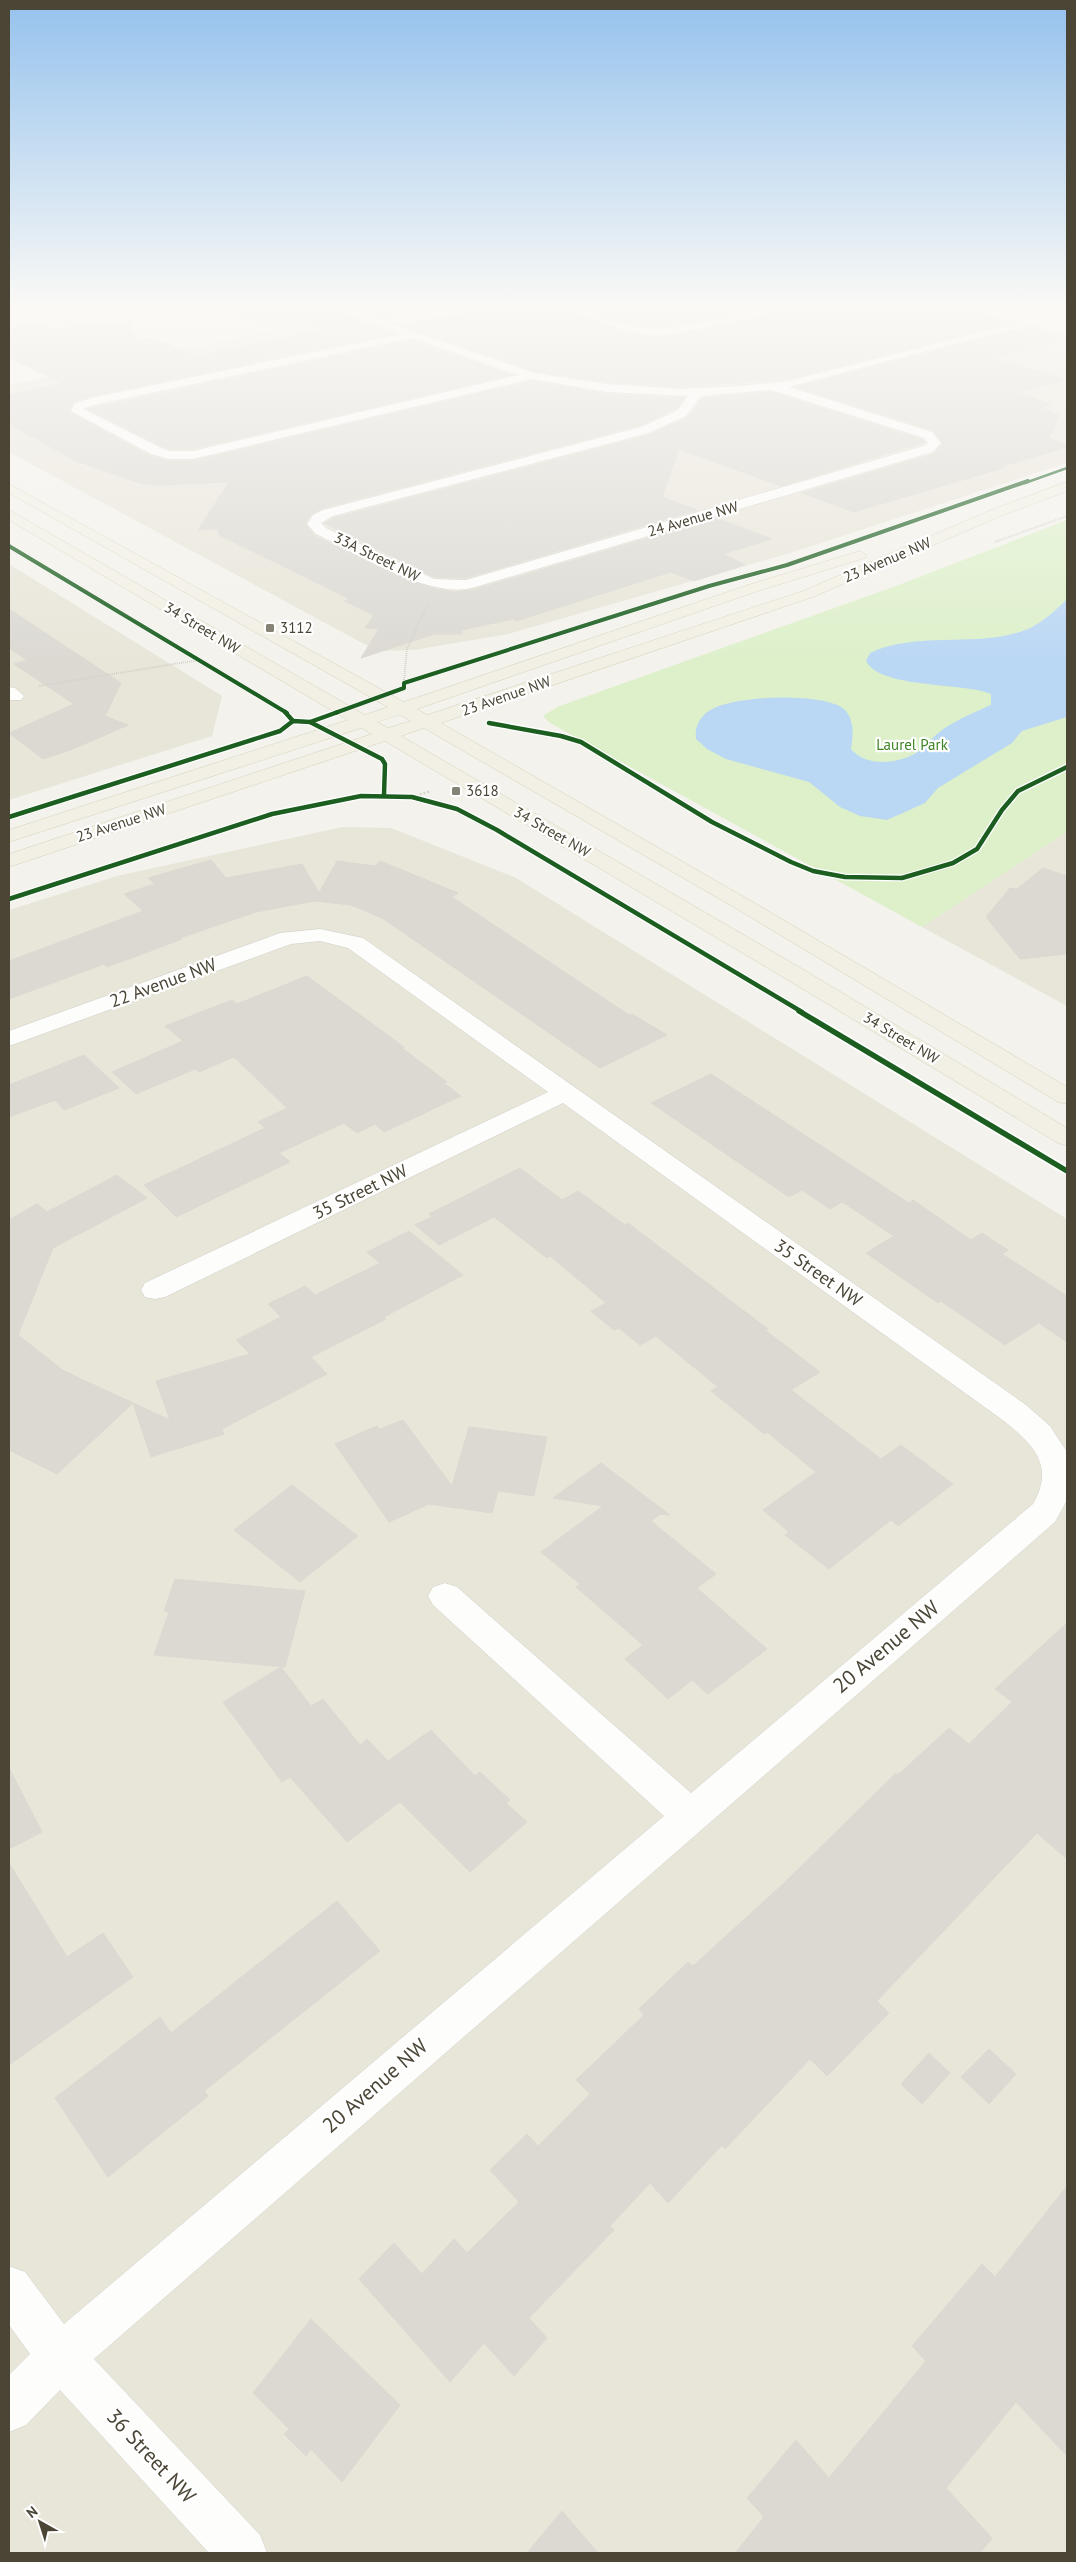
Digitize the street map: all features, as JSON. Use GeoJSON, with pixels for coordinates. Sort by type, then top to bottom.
{"type":"FeatureCollection","features":[{"type":"Feature","properties":{"kind":"main road","name":"23 Avenue NW"},"geometry":{"type":"LineString","coordinates":[[9,861],[808,594],[996,513],[1067,486]]}},
{"type":"Feature","properties":{"kind":"main road","name":"34 Street NW"},"geometry":{"type":"LineString","coordinates":[[9,488],[735,900],[1067,1097]]}},
{"type":"Feature","properties":{"kind":"main road","name":"23 Avenue NW"},"geometry":{"type":"LineString","coordinates":[[9,836],[400,709],[753,588],[996,513]]}},
{"type":"Feature","properties":{"kind":"main road","name":"34 Street NW"},"geometry":{"type":"LineString","coordinates":[[9,514],[783,967],[1067,1138]]}},
{"type":"Feature","properties":{"kind":"street"},"geometry":{"type":"LineString","coordinates":[[102,425],[156,451],[177,455],[203,453],[325,425]]}},
{"type":"Feature","properties":{"kind":"street","name":"33A Street NW"},"geometry":{"type":"LineString","coordinates":[[445,586],[425,580],[321,530],[315,527],[314,521],[328,513],[645,430],[657,425]]}},
{"type":"Feature","properties":{"kind":"street","name":"24 Avenue NW"},"geometry":{"type":"LineString","coordinates":[[445,586],[477,582],[882,463],[933,446],[935,441],[921,433],[894,425]]}},
{"type":"Feature","properties":{"kind":"street","name":"22 Avenue NW"},"geometry":{"type":"LineString","coordinates":[[9,1039],[273,943],[304,935],[320,935]]}},
{"type":"Feature","properties":{"kind":"street","name":"35 Street NW"},"geometry":{"type":"LineString","coordinates":[[320,935],[345,939],[367,950],[1015,1413],[1041,1436],[1058,1465]]}},
{"type":"Feature","properties":{"kind":"street","name":"35 Street NW"},"geometry":{"type":"LineString","coordinates":[[155,1290],[565,1093]]}},
{"type":"Feature","properties":{"kind":"street","name":"20 Avenue NW"},"geometry":{"type":"LineString","coordinates":[[61,2357],[689,1815],[1044,1513],[1055,1496],[1058,1465]]}},
{"type":"Feature","properties":{"kind":"street"},"geometry":{"type":"LineString","coordinates":[[445,1596],[689,1815]]}},
{"type":"Feature","properties":{"kind":"street","name":"36 Street NW"},"geometry":{"type":"LineString","coordinates":[[9,2288],[61,2357],[242,2553]]}},
{"type":"Feature","properties":{"kind":"street"},"geometry":{"type":"LineString","coordinates":[[9,2408],[61,2357]]}},
{"type":"Feature","properties":{"kind":"path"},"geometry":{"type":"LineString","coordinates":[[404,683],[403,659],[406,649],[431,598],[445,586]]}},
{"type":"Feature","properties":{"kind":"path"},"geometry":{"type":"LineString","coordinates":[[37,687],[199,660]]}},
{"type":"Feature","properties":{"kind":"path"},"geometry":{"type":"LineString","coordinates":[[412,798],[438,788]]}},
{"type":"Feature","properties":{"kind":"path"},"geometry":{"type":"LineString","coordinates":[[9,900],[272,814],[335,800],[384,795]]}},
{"type":"Feature","properties":{"kind":"shaded area"},"geometry":{"type":"Polygon","coordinates":[[[9,425],[1067,425],[1067,463],[790,553],[508,634],[414,650],[377,651],[9,452],[9,425]]]}},
{"type":"Feature","properties":{"kind":"shaded area"},"geometry":{"type":"Polygon","coordinates":[[[9,564],[222,696],[212,736],[9,800],[9,564]]]}},
{"type":"Feature","properties":{"kind":"shaded area"},"geometry":{"type":"Polygon","coordinates":[[[343,827],[391,828],[516,878],[1067,1219],[1067,2553],[9,2553],[9,910],[117,876],[343,827]]]}},
{"type":"Feature","properties":{"kind":"shaded area"},"geometry":{"type":"Polygon","coordinates":[[[1067,832],[1067,1006],[922,927],[1067,832]]]}},
{"type":"Feature","properties":{"kind":"green space","name":"Laurel Park"},"geometry":{"type":"Polygon","coordinates":[[[1067,520],[1067,832],[922,927],[550,723],[543,716],[557,707],[896,586],[1067,520]]]}},
{"type":"Feature","properties":{"kind":"water"},"geometry":{"type":"Polygon","coordinates":[[[1067,599],[1067,717],[1022,731],[1012,743],[938,788],[925,803],[887,820],[860,816],[840,807],[809,782],[726,759],[707,749],[696,739],[698,723],[704,715],[714,708],[750,699],[795,698],[816,700],[833,704],[848,713],[852,723],[851,749],[858,755],[866,759],[884,762],[903,759],[919,751],[938,733],[951,724],[991,705],[991,694],[978,690],[904,681],[888,676],[874,670],[866,661],[870,653],[889,646],[910,642],[975,639],[1016,633],[1034,626],[1067,599]]]}},
{"type":"Feature","properties":{"kind":"building"},"geometry":{"type":"Polygon","coordinates":[[[10,425],[92,425],[150,456],[169,461],[193,461],[347,425],[641,425],[323,508],[311,514],[305,524],[315,536],[393,574],[435,589],[454,592],[473,590],[716,518],[772,539],[723,554],[745,565],[694,581],[671,572],[516,621],[513,619],[462,630],[462,634],[434,634],[361,658],[379,629],[365,628],[374,615],[344,601],[350,599],[219,535],[218,529],[198,530],[229,482],[157,485],[140,483],[76,461],[10,425]]]}},
{"type":"Feature","properties":{"kind":"building"},"geometry":{"type":"Polygon","coordinates":[[[119,425],[298,425],[193,449],[170,449],[119,425]]]}},
{"type":"Feature","properties":{"kind":"building"},"geometry":{"type":"Polygon","coordinates":[[[672,425],[874,425],[925,442],[781,486],[679,449],[662,497],[697,510],[466,578],[434,577],[324,523],[334,518],[649,435],[672,425]]]}},
{"type":"Feature","properties":{"kind":"building"},"geometry":{"type":"Polygon","coordinates":[[[916,425],[1055,425],[1048,437],[1067,447],[854,512],[802,493],[934,454],[943,443],[933,430],[916,425]]]}},
{"type":"Feature","properties":{"kind":"building"},"geometry":{"type":"Polygon","coordinates":[[[9,609],[121,683],[105,716],[128,725],[73,749],[43,759],[9,733],[74,704],[14,664],[27,660],[9,648],[9,609]]]}},
{"type":"Feature","properties":{"kind":"building"},"geometry":{"type":"Polygon","coordinates":[[[211,860],[226,878],[302,864],[319,893],[337,861],[375,866],[380,861],[458,893],[452,897],[629,1015],[632,1014],[667,1035],[600,1068],[382,918],[351,905],[314,901],[256,912],[180,938],[182,939],[107,967],[104,964],[9,999],[9,961],[143,911],[124,894],[155,884],[148,878],[211,860]]]}},
{"type":"Feature","properties":{"kind":"building"},"geometry":{"type":"Polygon","coordinates":[[[1043,868],[1067,876],[1067,954],[1020,959],[986,917],[1010,888],[1017,889],[1043,868]]]}},
{"type":"Feature","properties":{"kind":"building"},"geometry":{"type":"Polygon","coordinates":[[[307,976],[404,1047],[402,1048],[447,1082],[444,1083],[461,1096],[384,1132],[375,1124],[357,1133],[344,1123],[279,1153],[290,1162],[176,1217],[144,1185],[265,1128],[258,1122],[287,1108],[234,1057],[199,1072],[195,1069],[136,1094],[112,1072],[183,1041],[165,1026],[232,1000],[237,1004],[307,976]]]}},
{"type":"Feature","properties":{"kind":"building"},"geometry":{"type":"Polygon","coordinates":[[[84,1055],[119,1088],[64,1110],[55,1100],[9,1117],[9,1085],[84,1055]]]}},
{"type":"Feature","properties":{"kind":"building"},"geometry":{"type":"Polygon","coordinates":[[[711,1074],[909,1203],[913,1200],[971,1240],[982,1233],[1008,1250],[1002,1254],[1067,1296],[1067,1342],[1039,1323],[1005,1345],[941,1301],[938,1303],[866,1253],[894,1236],[842,1202],[830,1209],[802,1190],[789,1197],[651,1103],[711,1074]]]}},
{"type":"Feature","properties":{"kind":"building"},"geometry":{"type":"Polygon","coordinates":[[[520,1168],[562,1200],[578,1191],[625,1225],[628,1223],[768,1329],[765,1330],[820,1372],[791,1390],[881,1459],[901,1445],[953,1484],[898,1526],[891,1520],[829,1569],[785,1535],[789,1532],[763,1510],[816,1472],[767,1432],[764,1434],[711,1391],[718,1387],[656,1336],[640,1345],[619,1328],[614,1330],[591,1311],[606,1303],[550,1256],[547,1258],[494,1217],[439,1245],[415,1225],[432,1217],[429,1214],[520,1168]]]}},
{"type":"Feature","properties":{"kind":"building"},"geometry":{"type":"Polygon","coordinates":[[[117,1175],[147,1198],[53,1248],[18,1335],[64,1371],[133,1403],[57,1474],[9,1450],[9,1220],[37,1204],[47,1212],[117,1175]]]}},
{"type":"Feature","properties":{"kind":"building"},"geometry":{"type":"Polygon","coordinates":[[[409,1231],[463,1275],[384,1317],[386,1319],[311,1357],[327,1374],[222,1429],[224,1434],[151,1457],[133,1403],[170,1420],[156,1381],[250,1354],[236,1340],[281,1317],[268,1304],[305,1286],[315,1295],[380,1263],[367,1252],[409,1231]]]}},
{"type":"Feature","properties":{"kind":"building"},"geometry":{"type":"Polygon","coordinates":[[[403,1420],[452,1486],[469,1427],[547,1437],[534,1496],[498,1491],[492,1513],[429,1504],[389,1522],[335,1444],[377,1426],[380,1429],[403,1420]]]}},
{"type":"Feature","properties":{"kind":"building"},"geometry":{"type":"Polygon","coordinates":[[[601,1463],[670,1515],[660,1514],[651,1521],[716,1574],[697,1588],[767,1649],[708,1694],[692,1680],[668,1699],[625,1659],[643,1645],[576,1587],[580,1584],[541,1552],[603,1506],[553,1498],[601,1463]]]}},
{"type":"Feature","properties":{"kind":"building"},"geometry":{"type":"Polygon","coordinates":[[[292,1485],[358,1536],[300,1582],[234,1530],[292,1485]]]}},
{"type":"Feature","properties":{"kind":"building"},"geometry":{"type":"Polygon","coordinates":[[[175,1579],[305,1591],[285,1667],[154,1655],[169,1612],[164,1611],[175,1579]]]}},
{"type":"Feature","properties":{"kind":"building"},"geometry":{"type":"Polygon","coordinates":[[[1067,1623],[1067,1859],[1037,1833],[877,2001],[889,2013],[827,2076],[810,2059],[725,2149],[722,2145],[668,2203],[650,2183],[610,2226],[614,2230],[529,2318],[547,2338],[514,2376],[484,2343],[450,2382],[359,2279],[394,2243],[422,2274],[454,2239],[467,2253],[519,2202],[490,2170],[527,2134],[538,2146],[590,2094],[576,2080],[644,2015],[639,2009],[688,1962],[693,1966],[783,1884],[896,1773],[898,1775],[949,1728],[969,1744],[1012,1702],[995,1689],[1067,1623]]]}},
{"type":"Feature","properties":{"kind":"building"},"geometry":{"type":"Polygon","coordinates":[[[281,1667],[311,1706],[323,1699],[360,1745],[367,1739],[388,1761],[431,1730],[475,1776],[480,1772],[510,1800],[506,1803],[527,1822],[470,1872],[400,1802],[347,1842],[290,1777],[282,1782],[223,1702],[281,1667]]]}},
{"type":"Feature","properties":{"kind":"building"},"geometry":{"type":"Polygon","coordinates":[[[9,1768],[42,1832],[9,1849],[9,1768]]]}},
{"type":"Feature","properties":{"kind":"building"},"geometry":{"type":"Polygon","coordinates":[[[9,1863],[67,1957],[103,1933],[133,1977],[9,2065],[9,1863]]]}},
{"type":"Feature","properties":{"kind":"building"},"geometry":{"type":"Polygon","coordinates":[[[337,1901],[380,1951],[204,2091],[208,2096],[108,2177],[55,2098],[160,2017],[171,2033],[337,1901]]]}},
{"type":"Feature","properties":{"kind":"building"},"geometry":{"type":"Polygon","coordinates":[[[989,2049],[1016,2074],[989,2104],[961,2077],[989,2049]]]}},
{"type":"Feature","properties":{"kind":"building"},"geometry":{"type":"Polygon","coordinates":[[[929,2053],[950,2073],[922,2104],[901,2084],[929,2053]]]}},
{"type":"Feature","properties":{"kind":"building"},"geometry":{"type":"Polygon","coordinates":[[[1067,2186],[1067,2456],[1016,2402],[946,2488],[992,2538],[980,2553],[735,2553],[764,2517],[747,2498],[796,2440],[829,2478],[926,2361],[912,2346],[982,2264],[995,2277],[1067,2186]]]}},
{"type":"Feature","properties":{"kind":"building"},"geometry":{"type":"Polygon","coordinates":[[[311,2319],[400,2405],[342,2482],[311,2449],[306,2456],[284,2434],[289,2429],[253,2393],[311,2319]]]}},
{"type":"Feature","properties":{"kind":"building"},"geometry":{"type":"Polygon","coordinates":[[[562,2511],[598,2553],[527,2553],[562,2511]]]}},
{"type":"Feature","properties":{"kind":"cycle path"},"geometry":{"type":"LineString","coordinates":[[310,722],[404,688],[404,683],[709,586],[787,565],[1067,468]]}},
{"type":"Feature","properties":{"kind":"cycle path"},"geometry":{"type":"LineString","coordinates":[[9,546],[282,709],[292,717],[293,721]]}},
{"type":"Feature","properties":{"kind":"cycle path"},"geometry":{"type":"LineString","coordinates":[[9,817],[280,731],[293,721],[310,722],[382,759],[385,764],[383,774],[384,795]]}},
{"type":"Feature","properties":{"kind":"cycle path"},"geometry":{"type":"LineString","coordinates":[[489,723],[561,736],[581,742],[712,822],[791,862],[813,871],[845,877],[902,878],[953,863],[977,849],[1002,810],[1018,791],[1067,767]]}},
{"type":"Feature","properties":{"kind":"cycle path"},"geometry":{"type":"LineString","coordinates":[[9,899],[272,814],[361,796],[412,797],[457,809],[497,830],[1067,1171]]}},
{"type":"Feature","properties":{"kind":"place","name":"3112"},"geometry":{"type":"Point","coordinates":[270,628]}},
{"type":"Feature","properties":{"kind":"place","name":"3618"},"geometry":{"type":"Point","coordinates":[456,791]}}]}
